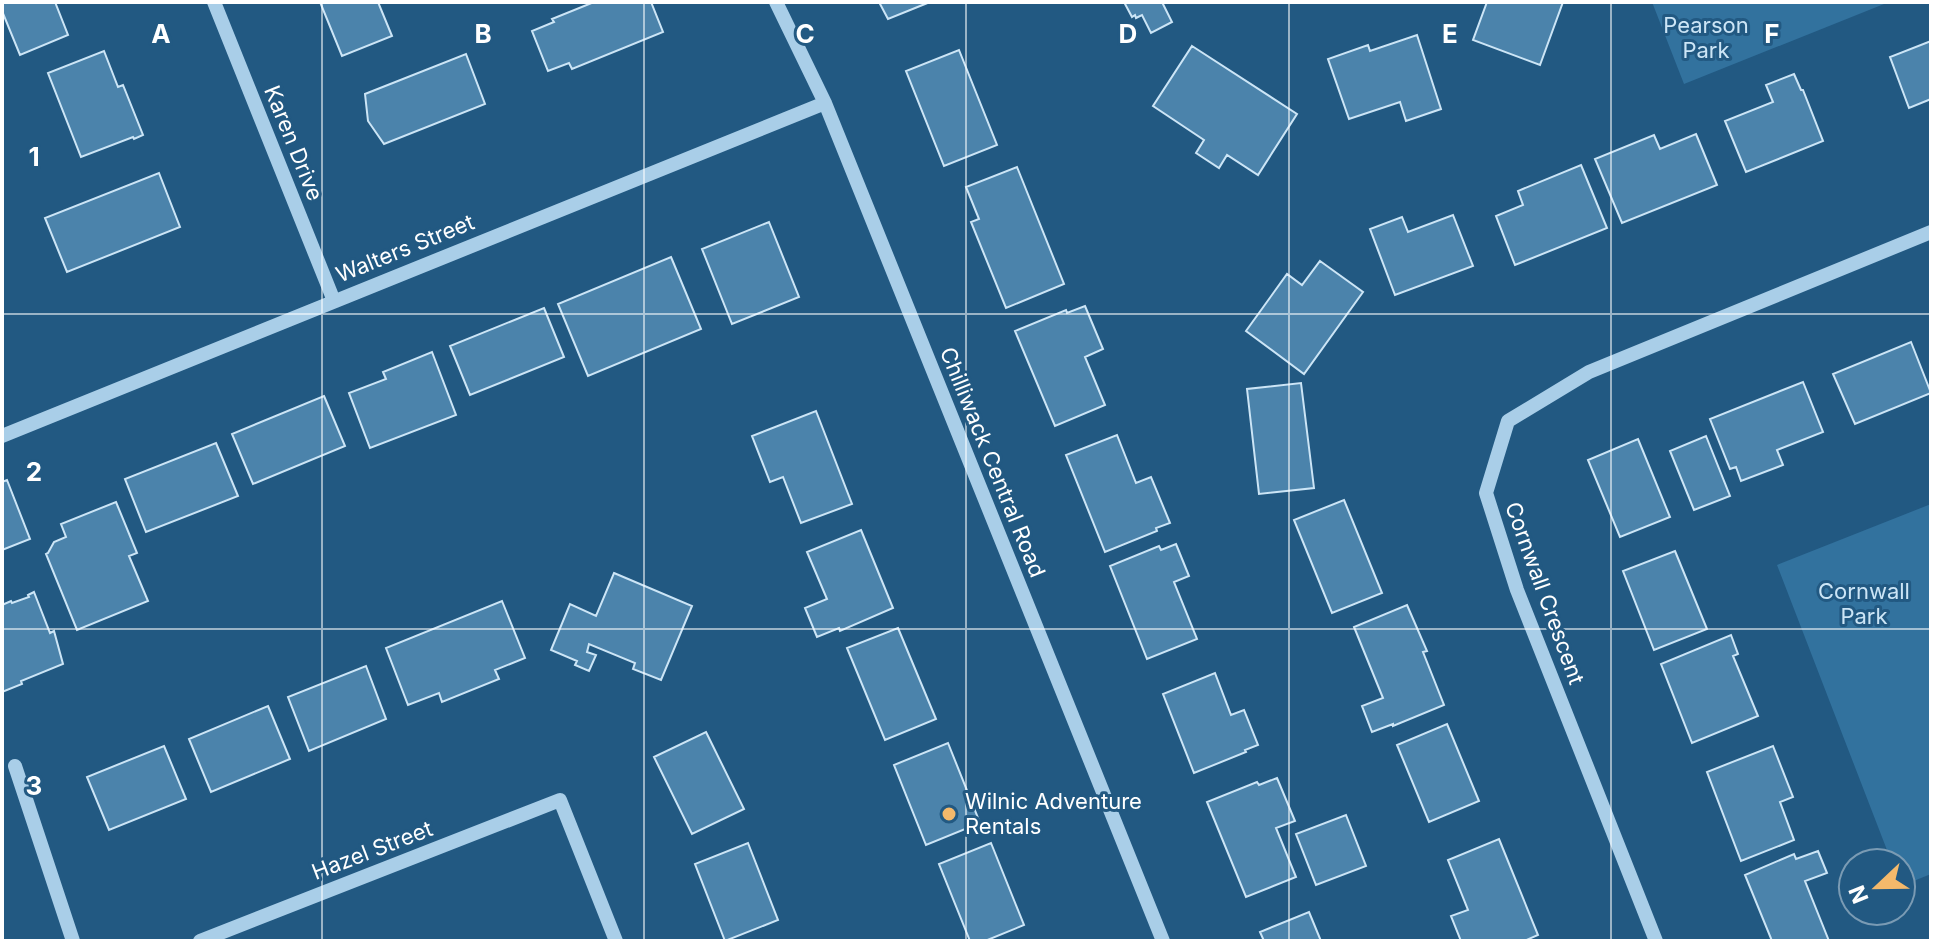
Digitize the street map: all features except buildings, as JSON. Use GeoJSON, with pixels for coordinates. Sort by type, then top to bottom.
{"type":"FeatureCollection","features":[{"type":"Feature","properties":{"kind":"street","name":"Karen Drive"},"geometry":{"type":"LineString","coordinates":[[214,2],[334,301]]}},
{"type":"Feature","properties":{"kind":"street","name":"Chilliwack Central Road"},"geometry":{"type":"LineString","coordinates":[[776,2],[825,103],[1163,941]]}},
{"type":"Feature","properties":{"kind":"street","name":"Walters Street"},"geometry":{"type":"LineString","coordinates":[[2,436],[825,103]]}},
{"type":"Feature","properties":{"kind":"street","name":"Cornwall Crescent"},"geometry":{"type":"LineString","coordinates":[[1656,941],[1517,590],[1486,493],[1508,421],[1589,372],[1931,232]]}},
{"type":"Feature","properties":{"kind":"street"},"geometry":{"type":"LineString","coordinates":[[15,766],[73,941]]}},
{"type":"Feature","properties":{"kind":"street","name":"Hazel Street"},"geometry":{"type":"LineString","coordinates":[[200,941],[560,800],[616,941]]}},
{"type":"Feature","properties":{"kind":"green space","name":"Pearson Park"},"geometry":{"type":"Polygon","coordinates":[[[1652,2],[1889,2],[1684,84],[1652,2]]]}},
{"type":"Feature","properties":{"kind":"green space","name":"Cornwall Park"},"geometry":{"type":"Polygon","coordinates":[[[1931,504],[1931,874],[1917,880],[1917,847],[1886,847],[1777,565],[1931,504]]]}},
{"type":"Feature","properties":{"kind":"place","name":"Wilnic Adventure Rentals"},"geometry":{"type":"Point","coordinates":[949,814]}}]}
